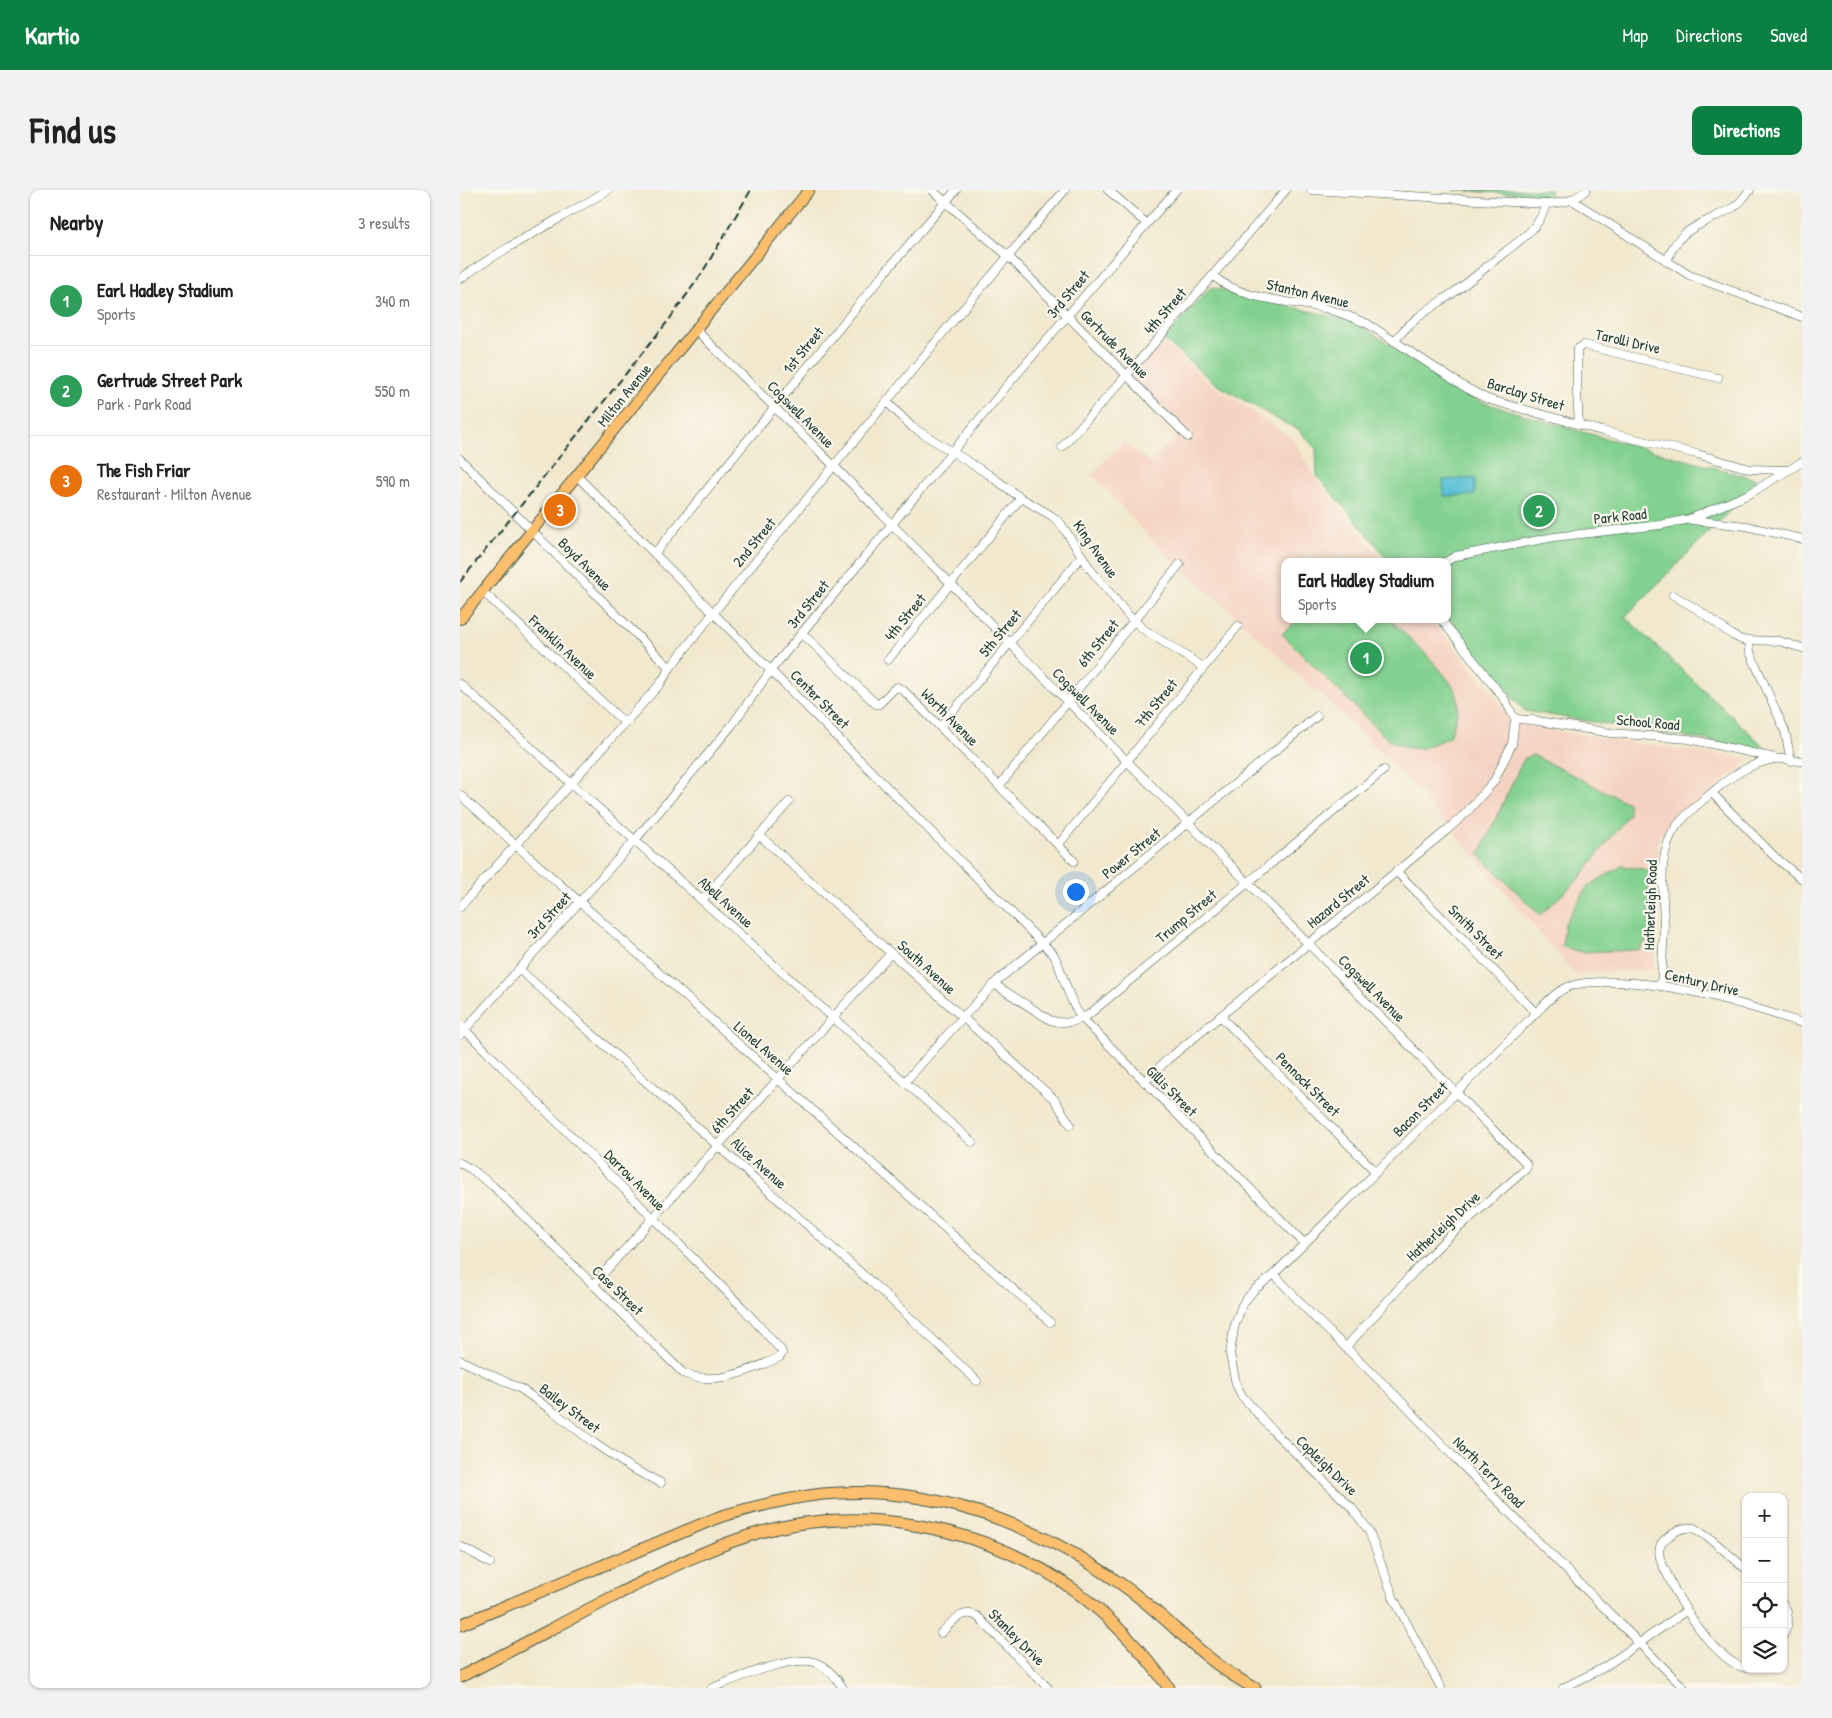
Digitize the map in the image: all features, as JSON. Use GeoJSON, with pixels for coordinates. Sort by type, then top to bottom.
{"type":"FeatureCollection","features":[{"type":"Feature","properties":{"kind":"highway"},"geometry":{"type":"LineString","coordinates":[[460,1625],[719,1517],[755,1506],[823,1494],[890,1494],[918,1497],[979,1511],[1067,1550],[1122,1584],[1222,1669],[1256,1688]]}},
{"type":"Feature","properties":{"kind":"highway"},"geometry":{"type":"LineString","coordinates":[[460,1678],[642,1582],[714,1547],[772,1529],[837,1520],[886,1521],[956,1534],[1030,1563],[1074,1590],[1104,1616],[1132,1642],[1169,1688]]}},
{"type":"Feature","properties":{"kind":"main road","name":"Milton Avenue"},"geometry":{"type":"LineString","coordinates":[[460,619],[809,190]]}},
{"type":"Feature","properties":{"kind":"street"},"geometry":{"type":"LineString","coordinates":[[460,279],[524,238],[608,190]]}},
{"type":"Feature","properties":{"kind":"street","name":"Gertrude Avenue"},"geometry":{"type":"LineString","coordinates":[[932,190],[1008,257],[1188,437]]}},
{"type":"Feature","properties":{"kind":"street","name":"1st Street"},"geometry":{"type":"LineString","coordinates":[[655,553],[869,292],[956,190]]}},
{"type":"Feature","properties":{"kind":"street","name":"2nd Street"},"geometry":{"type":"LineString","coordinates":[[460,907],[660,684],[670,668],[714,612],[952,322],[1065,190]]}},
{"type":"Feature","properties":{"kind":"street"},"geometry":{"type":"LineString","coordinates":[[1108,190],[1146,223]]}},
{"type":"Feature","properties":{"kind":"street","name":"3rd Street"},"geometry":{"type":"LineString","coordinates":[[461,1030],[635,840],[732,725],[771,670],[1011,381],[1176,190]]}},
{"type":"Feature","properties":{"kind":"street","name":"4th Street"},"geometry":{"type":"LineString","coordinates":[[1062,447],[1127,376],[1286,190]]}},
{"type":"Feature","properties":{"kind":"street"},"geometry":{"type":"LineString","coordinates":[[1311,190],[1546,204],[1564,203],[1586,190]]}},
{"type":"Feature","properties":{"kind":"street"},"geometry":{"type":"LineString","coordinates":[[1667,262],[1677,240],[1689,230],[1734,206],[1750,190]]}},
{"type":"Feature","properties":{"kind":"street"},"geometry":{"type":"LineString","coordinates":[[1572,200],[1689,275],[1802,317]]}},
{"type":"Feature","properties":{"kind":"street"},"geometry":{"type":"LineString","coordinates":[[1395,341],[1419,317],[1462,287],[1529,233],[1544,213],[1546,204]]}},
{"type":"Feature","properties":{"kind":"street","name":"Stanton Avenue"},"geometry":{"type":"LineString","coordinates":[[1213,276],[1224,285],[1244,293],[1325,308],[1351,316],[1395,341]]}},
{"type":"Feature","properties":{"kind":"street","name":"Cogswell Avenue"},"geometry":{"type":"LineString","coordinates":[[696,330],[834,466],[1492,1128]]}},
{"type":"Feature","properties":{"kind":"street","name":"Barclay Street"},"geometry":{"type":"LineString","coordinates":[[1395,341],[1462,386],[1487,399],[1750,469],[1789,470]]}},
{"type":"Feature","properties":{"kind":"street","name":"Tarolli Drive"},"geometry":{"type":"LineString","coordinates":[[1579,425],[1577,350],[1584,345],[1718,378]]}},
{"type":"Feature","properties":{"kind":"street","name":"King Avenue"},"geometry":{"type":"LineString","coordinates":[[887,402],[912,426],[1021,498],[1052,516],[1061,524],[1091,570],[1134,621],[1143,629],[1203,667]]}},
{"type":"Feature","properties":{"kind":"street","name":"Boyd Avenue"},"geometry":{"type":"LineString","coordinates":[[460,459],[670,668]]}},
{"type":"Feature","properties":{"kind":"street"},"geometry":{"type":"LineString","coordinates":[[1789,470],[1802,462]]}},
{"type":"Feature","properties":{"kind":"street","name":"Park Road"},"geometry":{"type":"LineString","coordinates":[[1451,559],[1456,556],[1554,537],[1660,525],[1690,519],[1750,494],[1789,470]]}},
{"type":"Feature","properties":{"kind":"street","name":"Center Street"},"geometry":{"type":"LineString","coordinates":[[577,476],[1043,943]]}},
{"type":"Feature","properties":{"kind":"street","name":"4th Street"},"geometry":{"type":"LineString","coordinates":[[888,660],[1021,498]]}},
{"type":"Feature","properties":{"kind":"street"},"geometry":{"type":"LineString","coordinates":[[1690,519],[1746,526],[1802,539]]}},
{"type":"Feature","properties":{"kind":"street","name":"5th Street"},"geometry":{"type":"LineString","coordinates":[[940,727],[1082,556]]}},
{"type":"Feature","properties":{"kind":"street","name":"6th Street"},"geometry":{"type":"LineString","coordinates":[[999,786],[1180,564]]}},
{"type":"Feature","properties":{"kind":"street","name":"Franklin Avenue"},"geometry":{"type":"LineString","coordinates":[[482,591],[625,723]]}},
{"type":"Feature","properties":{"kind":"street"},"geometry":{"type":"LineString","coordinates":[[1673,595],[1742,640],[1779,641],[1802,648]]}},
{"type":"Feature","properties":{"kind":"street"},"geometry":{"type":"LineString","coordinates":[[1444,623],[1506,700],[1515,719]]}},
{"type":"Feature","properties":{"kind":"street","name":"7th Street"},"geometry":{"type":"LineString","coordinates":[[1058,845],[1238,626]]}},
{"type":"Feature","properties":{"kind":"street","name":"Worth Avenue"},"geometry":{"type":"LineString","coordinates":[[802,633],[876,704],[879,704],[897,688],[903,690],[1074,861]]}},
{"type":"Feature","properties":{"kind":"street"},"geometry":{"type":"LineString","coordinates":[[1749,640],[1750,652],[1785,731],[1791,760]]}},
{"type":"Feature","properties":{"kind":"street","name":"Abell Avenue"},"geometry":{"type":"LineString","coordinates":[[460,684],[703,899],[972,1142]]}},
{"type":"Feature","properties":{"kind":"street","name":"Power Street"},"geometry":{"type":"LineString","coordinates":[[905,1082],[994,984],[1317,716]]}},
{"type":"Feature","properties":{"kind":"street","name":"School Road"},"geometry":{"type":"LineString","coordinates":[[1515,719],[1611,733],[1704,742],[1777,759]]}},
{"type":"Feature","properties":{"kind":"street","name":"Hazard Street"},"geometry":{"type":"LineString","coordinates":[[1144,1082],[1167,1060],[1466,813],[1494,780],[1512,744],[1515,719]]}},
{"type":"Feature","properties":{"kind":"street","name":"Hatherleigh Road"},"geometry":{"type":"LineString","coordinates":[[1661,986],[1665,852],[1675,828],[1693,809],[1730,777],[1747,768],[1777,759],[1802,761]]}},
{"type":"Feature","properties":{"kind":"street","name":"Trump Street"},"geometry":{"type":"LineString","coordinates":[[994,984],[1050,1020],[1061,1024],[1070,1023],[1082,1018],[1096,1009],[1384,770]]}},
{"type":"Feature","properties":{"kind":"street"},"geometry":{"type":"LineString","coordinates":[[1712,793],[1775,857],[1802,879]]}},
{"type":"Feature","properties":{"kind":"street","name":"Lionel Avenue"},"geometry":{"type":"LineString","coordinates":[[460,795],[1050,1322]]}},
{"type":"Feature","properties":{"kind":"street"},"geometry":{"type":"LineString","coordinates":[[703,899],[789,802]]}},
{"type":"Feature","properties":{"kind":"street","name":"South Avenue"},"geometry":{"type":"LineString","coordinates":[[759,835],[1054,1099],[1070,1124]]}},
{"type":"Feature","properties":{"kind":"street","name":"Smith Street"},"geometry":{"type":"LineString","coordinates":[[1396,871],[1536,1013]]}},
{"type":"Feature","properties":{"kind":"street","name":"Gillis Street"},"geometry":{"type":"LineString","coordinates":[[1043,943],[1054,955],[1069,994],[1082,1018],[1304,1243]]}},
{"type":"Feature","properties":{"kind":"street","name":"6th Street"},"geometry":{"type":"LineString","coordinates":[[593,1285],[891,953]]}},
{"type":"Feature","properties":{"kind":"street","name":"Alice Avenue"},"geometry":{"type":"LineString","coordinates":[[519,968],[888,1297],[977,1381]]}},
{"type":"Feature","properties":{"kind":"street","name":"Bacon Street"},"geometry":{"type":"LineString","coordinates":[[1274,1274],[1556,993],[1581,982],[1594,982]]}},
{"type":"Feature","properties":{"kind":"street","name":"Century Drive"},"geometry":{"type":"LineString","coordinates":[[1594,982],[1625,982],[1661,986],[1732,1001],[1802,1023]]}},
{"type":"Feature","properties":{"kind":"street","name":"Pennock Street"},"geometry":{"type":"LineString","coordinates":[[1220,1016],[1376,1172]]}},
{"type":"Feature","properties":{"kind":"street","name":"Darrow Avenue"},"geometry":{"type":"LineString","coordinates":[[461,1030],[654,1217],[741,1306],[780,1350],[782,1353],[777,1358]]}},
{"type":"Feature","properties":{"kind":"street","name":"Hatherleigh Drive"},"geometry":{"type":"LineString","coordinates":[[1346,1347],[1442,1243],[1526,1169],[1526,1163],[1492,1128]]}},
{"type":"Feature","properties":{"kind":"street","name":"Case Street"},"geometry":{"type":"LineString","coordinates":[[460,1163],[493,1186],[683,1373],[694,1378],[703,1379],[725,1377],[777,1358]]}},
{"type":"Feature","properties":{"kind":"street","name":"North Terry Road"},"geometry":{"type":"LineString","coordinates":[[1274,1274],[1310,1313],[1684,1688]]}},
{"type":"Feature","properties":{"kind":"street","name":"Copleigh Drive"},"geometry":{"type":"LineString","coordinates":[[1274,1274],[1253,1291],[1242,1305],[1234,1328],[1230,1354],[1236,1384],[1242,1396],[1274,1432],[1352,1508],[1369,1531],[1394,1599],[1441,1688]]}},
{"type":"Feature","properties":{"kind":"street","name":"Bailey Street"},"geometry":{"type":"LineString","coordinates":[[460,1360],[520,1389],[631,1468],[661,1483]]}},
{"type":"Feature","properties":{"kind":"street"},"geometry":{"type":"LineString","coordinates":[[1742,1566],[1700,1531],[1689,1527],[1672,1534],[1660,1546],[1660,1560],[1686,1611],[1721,1653],[1742,1666]]}},
{"type":"Feature","properties":{"kind":"street"},"geometry":{"type":"LineString","coordinates":[[460,1546],[490,1562]]}},
{"type":"Feature","properties":{"kind":"street"},"geometry":{"type":"LineString","coordinates":[[1563,1688],[1602,1668],[1686,1611]]}},
{"type":"Feature","properties":{"kind":"street","name":"Stanley Drive"},"geometry":{"type":"LineString","coordinates":[[941,1633],[965,1612],[971,1612],[1048,1688]]}},
{"type":"Feature","properties":{"kind":"street"},"geometry":{"type":"LineString","coordinates":[[1787,1613],[1789,1618],[1787,1629]]}},
{"type":"Feature","properties":{"kind":"street"},"geometry":{"type":"LineString","coordinates":[[712,1688],[785,1663],[803,1661],[814,1662],[826,1669],[836,1677],[843,1688]]}},
{"type":"Feature","properties":{"kind":"shaded area"},"geometry":{"type":"Polygon","coordinates":[[[1163,342],[1214,386],[1292,438],[1318,482],[1381,558],[1281,558],[1281,623],[1434,623],[1507,711],[1532,728],[1750,759],[1659,836],[1654,969],[1576,975],[1416,788],[1331,704],[1156,544],[1093,475],[1123,441],[1150,463],[1180,434],[1126,383],[1163,342]]]}},
{"type":"Feature","properties":{"kind":"green space"},"geometry":{"type":"Polygon","coordinates":[[[1453,190],[1551,190],[1550,196],[1453,190]]]}},
{"type":"Feature","properties":{"kind":"green space"},"geometry":{"type":"Polygon","coordinates":[[[1211,287],[1355,322],[1478,401],[1579,431],[1760,480],[1625,617],[1768,750],[1525,711],[1441,623],[1451,623],[1451,558],[1386,558],[1317,476],[1316,449],[1298,429],[1216,384],[1164,340],[1211,287]]]}},
{"type":"Feature","properties":{"kind":"green space"},"geometry":{"type":"Polygon","coordinates":[[[1294,623],[1394,623],[1440,669],[1455,690],[1458,699],[1458,709],[1449,737],[1431,745],[1418,748],[1406,747],[1387,739],[1282,634],[1294,623]]]}},
{"type":"Feature","properties":{"kind":"green space"},"geometry":{"type":"Polygon","coordinates":[[[1533,755],[1628,803],[1629,814],[1579,879],[1540,915],[1479,855],[1524,758],[1533,755]]]}},
{"type":"Feature","properties":{"kind":"green space"},"geometry":{"type":"Polygon","coordinates":[[[1622,866],[1649,870],[1649,936],[1640,950],[1582,952],[1562,947],[1565,923],[1588,886],[1622,866]]]}},
{"type":"Feature","properties":{"kind":"water"},"geometry":{"type":"Polygon","coordinates":[[[1475,478],[1475,495],[1444,496],[1443,480],[1475,478]]]}},
{"type":"Feature","properties":{"kind":"railway"},"geometry":{"type":"LineString","coordinates":[[460,582],[671,317],[702,273],[751,190]]}},
{"type":"Feature","properties":{"kind":"place","name":"The Fish Friar"},"geometry":{"type":"Point","coordinates":[560,510]}},
{"type":"Feature","properties":{"kind":"place","name":"Gertrude Street Park"},"geometry":{"type":"Point","coordinates":[1539,511]}},
{"type":"Feature","properties":{"kind":"place","name":"Earl Hadley Stadium"},"geometry":{"type":"Point","coordinates":[1366,658]}}]}
